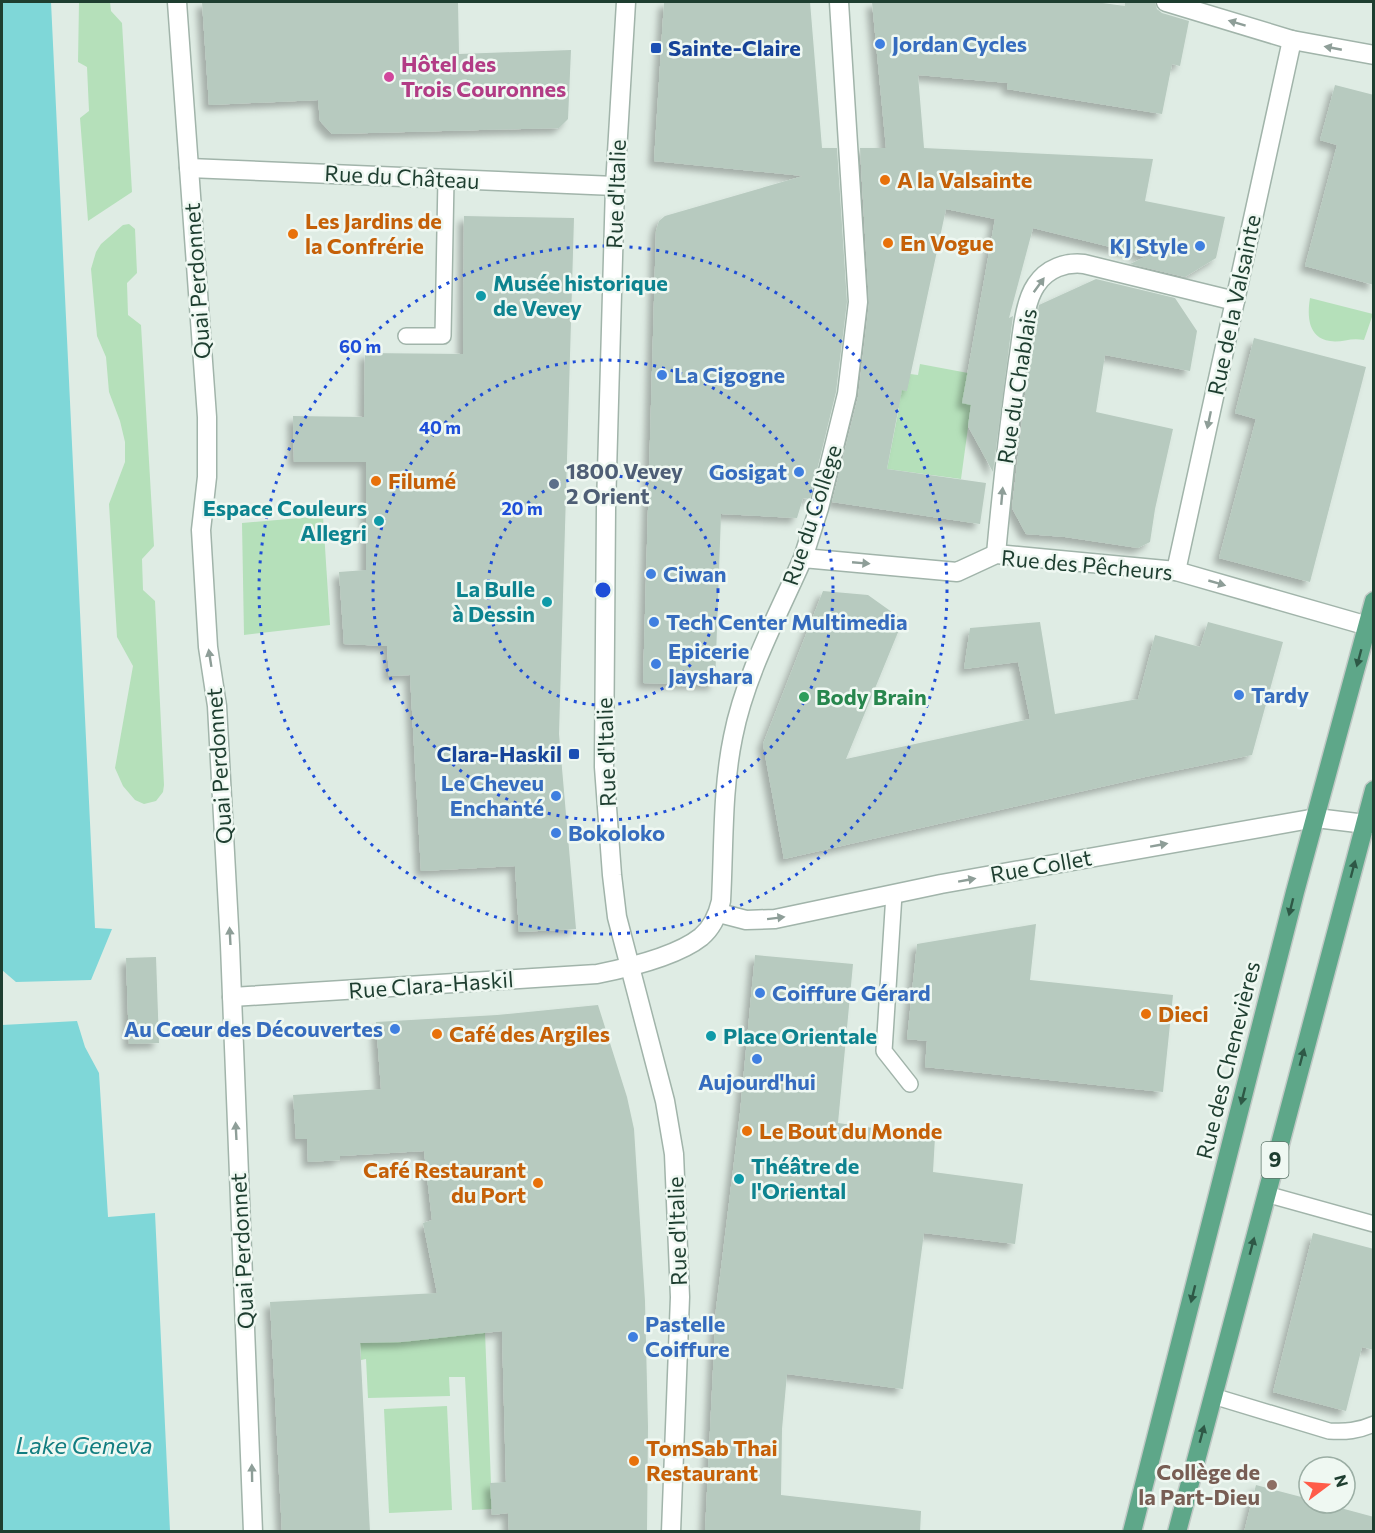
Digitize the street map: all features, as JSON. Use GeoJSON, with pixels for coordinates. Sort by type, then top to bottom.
{"type":"FeatureCollection","features":[{"type":"Feature","properties":{"kind":"main road","name":"Rue des Chenevières"},"geometry":{"type":"LineString","coordinates":[[1132,1532],[1292,903],[1374,601]]}},
{"type":"Feature","properties":{"kind":"main road","name":"9"},"geometry":{"type":"LineString","coordinates":[[1177,1532],[1266,1194],[1369,824],[1374,790]]}},
{"type":"Feature","properties":{"kind":"street","name":"Quai Perdonnet"},"geometry":{"type":"LineString","coordinates":[[177,2],[207,417],[207,477],[201,530],[208,647],[217,706],[232,997],[253,1532]]}},
{"type":"Feature","properties":{"kind":"street","name":"Rue d'Italie"},"geometry":{"type":"LineString","coordinates":[[626,2],[615,186],[606,508],[604,748],[617,916],[665,1101],[674,1154],[680,1297],[671,1532]]}},
{"type":"Feature","properties":{"kind":"street","name":"Rue du Collège"},"geometry":{"type":"LineString","coordinates":[[719,913],[728,767],[733,735],[745,692],[802,558],[819,508],[847,394],[858,302],[839,2]]}},
{"type":"Feature","properties":{"kind":"street"},"geometry":{"type":"LineString","coordinates":[[1166,2],[1293,40],[1374,55]]}},
{"type":"Feature","properties":{"kind":"street","name":"Rue de la Valsainte"},"geometry":{"type":"LineString","coordinates":[[1176,571],[1293,40]]}},
{"type":"Feature","properties":{"kind":"street","name":"Rue du Château"},"geometry":{"type":"LineString","coordinates":[[189,168],[615,186]]}},
{"type":"Feature","properties":{"kind":"street","name":"Rue du Chablais"},"geometry":{"type":"LineString","coordinates":[[996,554],[1006,446],[1024,320],[1036,285],[1059,266],[1069,263],[1084,264],[1235,301]]}},
{"type":"Feature","properties":{"kind":"street","name":"Rue des Pêcheurs"},"geometry":{"type":"LineString","coordinates":[[802,558],[957,572],[996,554],[1176,571],[1368,626]]}},
{"type":"Feature","properties":{"kind":"street","name":"Rue Collet"},"geometry":{"type":"LineString","coordinates":[[719,913],[746,920],[776,919],[894,894],[1316,818],[1369,824]]}},
{"type":"Feature","properties":{"kind":"street"},"geometry":{"type":"LineString","coordinates":[[631,967],[686,946],[701,936],[719,913]]}},
{"type":"Feature","properties":{"kind":"street","name":"Rue Clara-Haskil"},"geometry":{"type":"LineString","coordinates":[[232,997],[597,974],[631,967]]}},
{"type":"Feature","properties":{"kind":"lane"},"geometry":{"type":"LineString","coordinates":[[406,336],[443,336],[446,179]]}},
{"type":"Feature","properties":{"kind":"lane"},"geometry":{"type":"LineString","coordinates":[[894,894],[884,1051],[910,1083]]}},
{"type":"Feature","properties":{"kind":"lane"},"geometry":{"type":"LineString","coordinates":[[1266,1194],[1374,1224]]}},
{"type":"Feature","properties":{"kind":"lane"},"geometry":{"type":"LineString","coordinates":[[1213,1396],[1329,1431],[1361,1430],[1374,1424]]}},
{"type":"Feature","properties":{"kind":"green space"},"geometry":{"type":"Polygon","coordinates":[[[79,2],[110,2],[111,11],[122,23],[132,192],[88,221],[80,118],[89,111],[87,67],[78,62],[79,2]]]}},
{"type":"Feature","properties":{"kind":"green space"},"geometry":{"type":"Polygon","coordinates":[[[129,224],[135,229],[137,273],[127,283],[128,315],[141,325],[154,546],[142,559],[143,590],[155,601],[164,785],[163,792],[156,801],[144,804],[135,800],[123,786],[115,768],[133,666],[117,637],[109,504],[125,462],[125,442],[109,392],[106,357],[97,336],[91,269],[101,244],[123,225],[129,224]]]}},
{"type":"Feature","properties":{"kind":"green space"},"geometry":{"type":"Polygon","coordinates":[[[1310,298],[1373,314],[1364,340],[1330,341],[1317,336],[1309,319],[1310,298]]]}},
{"type":"Feature","properties":{"kind":"green space"},"geometry":{"type":"Polygon","coordinates":[[[920,364],[968,373],[972,398],[961,479],[887,469],[899,408],[889,407],[910,374],[918,375],[920,364]]]}},
{"type":"Feature","properties":{"kind":"green space"},"geometry":{"type":"Polygon","coordinates":[[[323,516],[330,625],[244,635],[242,523],[323,516]]]}},
{"type":"Feature","properties":{"kind":"green space"},"geometry":{"type":"Polygon","coordinates":[[[485,1332],[492,1509],[472,1510],[465,1377],[449,1377],[450,1396],[368,1398],[366,1359],[361,1360],[360,1343],[485,1332]]]}},
{"type":"Feature","properties":{"kind":"green space"},"geometry":{"type":"Polygon","coordinates":[[[447,1406],[452,1510],[389,1513],[384,1409],[447,1406]]]}},
{"type":"Feature","properties":{"kind":"water"},"geometry":{"type":"Polygon","coordinates":[[[2,2],[51,2],[95,928],[112,929],[91,980],[16,982],[2,970],[2,2]]]}},
{"type":"Feature","properties":{"kind":"water","name":"Lake Geneva"},"geometry":{"type":"Polygon","coordinates":[[[77,1021],[85,1047],[99,1073],[108,1217],[155,1213],[170,1531],[2,1531],[2,1025],[77,1021]]]}},
{"type":"Feature","properties":{"kind":"building","name":"Hôtel des Trois Couronnes"},"geometry":{"type":"Polygon","coordinates":[[[202,2],[458,2],[459,54],[571,50],[568,119],[559,128],[332,134],[320,121],[318,100],[209,105],[202,2]]]}},
{"type":"Feature","properties":{"kind":"building"},"geometry":{"type":"Polygon","coordinates":[[[664,2],[810,2],[822,148],[837,148],[847,302],[836,392],[810,499],[803,498],[797,518],[721,514],[715,685],[643,683],[656,231],[659,221],[665,216],[803,176],[654,161],[664,2]]]}},
{"type":"Feature","properties":{"kind":"building"},"geometry":{"type":"Polygon","coordinates":[[[872,2],[1095,2],[1125,6],[1125,2],[1155,2],[1157,9],[1162,13],[1189,21],[1180,66],[1172,64],[1162,114],[1007,89],[1008,83],[918,75],[924,148],[1153,159],[1145,201],[1225,217],[1216,258],[1185,277],[1130,264],[1147,256],[1033,228],[1009,318],[1013,316],[993,472],[968,426],[971,405],[962,403],[995,219],[946,209],[907,391],[902,390],[887,469],[986,483],[980,524],[832,502],[858,397],[869,303],[860,148],[886,148],[872,2]]]}},
{"type":"Feature","properties":{"kind":"building"},"geometry":{"type":"Polygon","coordinates":[[[1335,85],[1374,95],[1374,285],[1305,266],[1337,145],[1320,140],[1335,85]]]}},
{"type":"Feature","properties":{"kind":"building"},"geometry":{"type":"Polygon","coordinates":[[[464,216],[574,218],[559,734],[576,929],[519,932],[515,866],[421,871],[410,675],[389,676],[387,646],[344,644],[339,572],[366,570],[366,462],[294,462],[293,416],[364,417],[365,353],[463,354],[464,216]]]}},
{"type":"Feature","properties":{"kind":"building"},"geometry":{"type":"Polygon","coordinates":[[[1096,279],[1175,298],[1197,331],[1190,371],[1105,355],[1096,412],[1173,429],[1150,542],[1138,548],[1065,537],[1026,534],[1012,508],[1026,386],[1039,305],[1096,279]]]}},
{"type":"Feature","properties":{"kind":"building"},"geometry":{"type":"Polygon","coordinates":[[[1254,338],[1366,367],[1310,582],[1219,558],[1256,419],[1235,413],[1254,338]]]}},
{"type":"Feature","properties":{"kind":"building"},"geometry":{"type":"Polygon","coordinates":[[[823,591],[868,595],[903,620],[846,759],[1030,719],[1018,662],[964,669],[970,628],[1040,622],[1055,714],[1138,699],[1155,635],[1200,647],[1208,622],[1283,642],[1252,755],[784,859],[763,744],[823,591]]]}},
{"type":"Feature","properties":{"kind":"building"},"geometry":{"type":"Polygon","coordinates":[[[1036,924],[1030,980],[1173,995],[1163,1092],[925,1067],[927,1041],[907,1039],[917,944],[1036,924]]]}},
{"type":"Feature","properties":{"kind":"building"},"geometry":{"type":"Polygon","coordinates":[[[755,955],[853,964],[838,1123],[935,1137],[933,1172],[1023,1184],[1015,1244],[924,1233],[903,1389],[787,1374],[782,1429],[781,1495],[921,1511],[920,1532],[705,1532],[716,1309],[740,1113],[755,955]]]}},
{"type":"Feature","properties":{"kind":"building"},"geometry":{"type":"Polygon","coordinates":[[[156,957],[159,1043],[129,1044],[126,958],[156,957]]]}},
{"type":"Feature","properties":{"kind":"building"},"geometry":{"type":"Polygon","coordinates":[[[598,1005],[627,1097],[634,1129],[645,1301],[648,1427],[647,1532],[509,1532],[508,1513],[492,1515],[490,1483],[506,1482],[502,1331],[402,1342],[360,1343],[370,1532],[282,1532],[270,1302],[437,1293],[423,1223],[432,1220],[424,1151],[340,1156],[340,1160],[308,1162],[307,1139],[296,1139],[293,1095],[381,1089],[376,1022],[497,1015],[598,1005]]]}},
{"type":"Feature","properties":{"kind":"building"},"geometry":{"type":"Polygon","coordinates":[[[1313,1233],[1374,1249],[1374,1350],[1362,1347],[1346,1411],[1273,1392],[1313,1233]]]}},
{"type":"Feature","properties":{"kind":"building"},"geometry":{"type":"Polygon","coordinates":[[[1256,1485],[1297,1496],[1297,1515],[1357,1515],[1357,1512],[1374,1517],[1374,1532],[1244,1532],[1256,1485]]]}},
{"type":"Feature","properties":{"kind":"place","name":"Jordan Cycles"},"geometry":{"type":"Point","coordinates":[880,44]}},
{"type":"Feature","properties":{"kind":"place","name":"Sainte-Claire"},"geometry":{"type":"Point","coordinates":[656,48]}},
{"type":"Feature","properties":{"kind":"place","name":"Hôtel des Trois Couronnes"},"geometry":{"type":"Point","coordinates":[389,77]}},
{"type":"Feature","properties":{"kind":"place","name":"A la Valsainte"},"geometry":{"type":"Point","coordinates":[885,180]}},
{"type":"Feature","properties":{"kind":"place","name":"Les Jardins de la Confrérie"},"geometry":{"type":"Point","coordinates":[293,234]}},
{"type":"Feature","properties":{"kind":"place","name":"En Vogue"},"geometry":{"type":"Point","coordinates":[888,243]}},
{"type":"Feature","properties":{"kind":"place","name":"KJ Style"},"geometry":{"type":"Point","coordinates":[1200,246]}},
{"type":"Feature","properties":{"kind":"place","name":"Musée historique de Vevey"},"geometry":{"type":"Point","coordinates":[481,296]}},
{"type":"Feature","properties":{"kind":"place","name":"La Cigogne"},"geometry":{"type":"Point","coordinates":[662,375]}},
{"type":"Feature","properties":{"kind":"place","name":"Gosigat"},"geometry":{"type":"Point","coordinates":[799,472]}},
{"type":"Feature","properties":{"kind":"place","name":"Filumé"},"geometry":{"type":"Point","coordinates":[376,481]}},
{"type":"Feature","properties":{"kind":"place","name":"1800 Vevey 2 Orient"},"geometry":{"type":"Point","coordinates":[554,484]}},
{"type":"Feature","properties":{"kind":"place","name":"Espace Couleurs Allegri"},"geometry":{"type":"Point","coordinates":[379,521]}},
{"type":"Feature","properties":{"kind":"place","name":"Ciwan"},"geometry":{"type":"Point","coordinates":[651,574]}},
{"type":"Feature","properties":{"kind":"place","name":"La Bulle à Dessin"},"geometry":{"type":"Point","coordinates":[547,602]}},
{"type":"Feature","properties":{"kind":"place","name":"Tech Center Multimedia"},"geometry":{"type":"Point","coordinates":[654,622]}},
{"type":"Feature","properties":{"kind":"place","name":"Epicerie Jayshara"},"geometry":{"type":"Point","coordinates":[656,664]}},
{"type":"Feature","properties":{"kind":"place","name":"Tardy"},"geometry":{"type":"Point","coordinates":[1239,695]}},
{"type":"Feature","properties":{"kind":"place","name":"Body Brain"},"geometry":{"type":"Point","coordinates":[804,697]}},
{"type":"Feature","properties":{"kind":"place","name":"Clara-Haskil"},"geometry":{"type":"Point","coordinates":[574,754]}},
{"type":"Feature","properties":{"kind":"place","name":"Le Cheveu Enchanté"},"geometry":{"type":"Point","coordinates":[556,796]}},
{"type":"Feature","properties":{"kind":"place","name":"Bokoloko"},"geometry":{"type":"Point","coordinates":[556,833]}},
{"type":"Feature","properties":{"kind":"place","name":"Coiffure Gérard"},"geometry":{"type":"Point","coordinates":[760,993]}},
{"type":"Feature","properties":{"kind":"place","name":"Dieci"},"geometry":{"type":"Point","coordinates":[1146,1014]}},
{"type":"Feature","properties":{"kind":"place","name":"Au Cœur des Découvertes"},"geometry":{"type":"Point","coordinates":[395,1029]}},
{"type":"Feature","properties":{"kind":"place","name":"Café des Argiles"},"geometry":{"type":"Point","coordinates":[437,1034]}},
{"type":"Feature","properties":{"kind":"place","name":"Place Orientale"},"geometry":{"type":"Point","coordinates":[711,1036]}},
{"type":"Feature","properties":{"kind":"place","name":"Aujourd'hui"},"geometry":{"type":"Point","coordinates":[757,1059]}},
{"type":"Feature","properties":{"kind":"place","name":"Le Bout du Monde"},"geometry":{"type":"Point","coordinates":[747,1131]}},
{"type":"Feature","properties":{"kind":"place","name":"Théâtre de l'Oriental"},"geometry":{"type":"Point","coordinates":[739,1179]}},
{"type":"Feature","properties":{"kind":"place","name":"Café Restaurant du Port"},"geometry":{"type":"Point","coordinates":[538,1183]}},
{"type":"Feature","properties":{"kind":"place","name":"Pastelle Coiffure"},"geometry":{"type":"Point","coordinates":[633,1337]}},
{"type":"Feature","properties":{"kind":"place","name":"TomSab Thai Restaurant"},"geometry":{"type":"Point","coordinates":[634,1461]}},
{"type":"Feature","properties":{"kind":"place","name":"Collège de la Part-Dieu"},"geometry":{"type":"Point","coordinates":[1272,1485]}}]}
